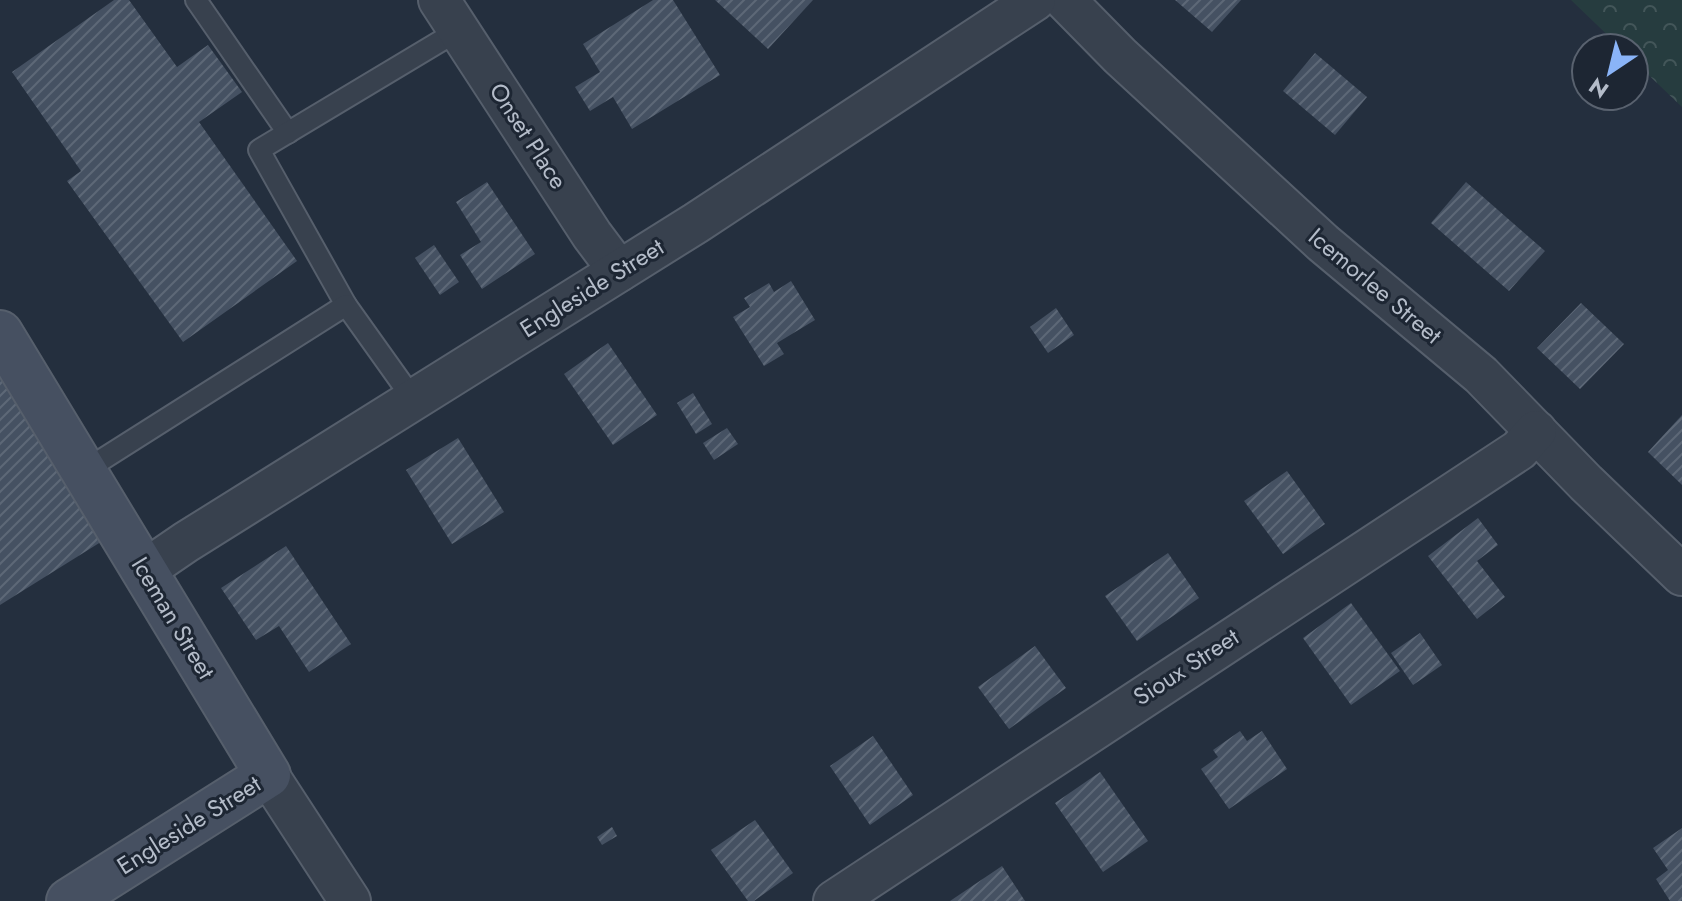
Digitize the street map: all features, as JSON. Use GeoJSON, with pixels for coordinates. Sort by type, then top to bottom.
{"type":"FeatureCollection","features":[{"type":"Feature","properties":{"kind":"main road","name":"Iceman Street"},"geometry":{"type":"LineString","coordinates":[[0,333],[268,775]]}},
{"type":"Feature","properties":{"kind":"main road","name":"Engleside Street"},"geometry":{"type":"LineString","coordinates":[[69,901],[268,775]]}},
{"type":"Feature","properties":{"kind":"street","name":"Engleside Street"},"geometry":{"type":"LineString","coordinates":[[145,570],[619,271],[1035,0]]}},
{"type":"Feature","properties":{"kind":"street","name":"Icemorlee Street"},"geometry":{"type":"LineString","coordinates":[[1065,0],[1120,56],[1323,243],[1481,375],[1682,575]]}},
{"type":"Feature","properties":{"kind":"street","name":"Onset Place"},"geometry":{"type":"LineString","coordinates":[[449,15],[592,235],[619,271]]}},
{"type":"Feature","properties":{"kind":"street","name":"Sioux Street"},"geometry":{"type":"LineString","coordinates":[[834,901],[1519,450],[1536,431]]}},
{"type":"Feature","properties":{"kind":"street","name":"Iceman Street"},"geometry":{"type":"LineString","coordinates":[[268,775],[350,901]]}},
{"type":"Feature","properties":{"kind":"lane"},"geometry":{"type":"LineString","coordinates":[[196,0],[288,133]]}},
{"type":"Feature","properties":{"kind":"lane"},"geometry":{"type":"LineString","coordinates":[[413,399],[346,305],[259,150],[288,133],[449,15]]}},
{"type":"Feature","properties":{"kind":"lane"},"geometry":{"type":"LineString","coordinates":[[84,471],[346,305]]}},
{"type":"Feature","properties":{"kind":"green space"},"geometry":{"type":"Polygon","coordinates":[[[1571,0],[1682,0],[1682,107],[1650,76],[1650,32],[1604,32],[1571,0]]]}},
{"type":"Feature","properties":{"kind":"building"},"geometry":{"type":"Polygon","coordinates":[[[114,0],[129,0],[177,67],[208,45],[242,92],[199,122],[297,261],[183,342],[67,181],[81,171],[12,72],[114,0]]]}},
{"type":"Feature","properties":{"kind":"building"},"geometry":{"type":"Polygon","coordinates":[[[653,0],[673,0],[720,75],[632,129],[613,97],[590,111],[575,87],[600,72],[583,44],[653,0]]]}},
{"type":"Feature","properties":{"kind":"building"},"geometry":{"type":"Polygon","coordinates":[[[715,0],[813,0],[768,49],[715,0]]]}},
{"type":"Feature","properties":{"kind":"building"},"geometry":{"type":"Polygon","coordinates":[[[1175,0],[1241,0],[1212,32],[1175,0]]]}},
{"type":"Feature","properties":{"kind":"building"},"geometry":{"type":"Polygon","coordinates":[[[1315,53],[1367,97],[1335,135],[1283,91],[1315,53]]]}},
{"type":"Feature","properties":{"kind":"building"},"geometry":{"type":"Polygon","coordinates":[[[487,182],[535,254],[482,289],[460,255],[481,242],[456,202],[487,182]]]}},
{"type":"Feature","properties":{"kind":"building"},"geometry":{"type":"Polygon","coordinates":[[[1466,182],[1545,251],[1509,291],[1431,223],[1466,182]]]}},
{"type":"Feature","properties":{"kind":"building"},"geometry":{"type":"Polygon","coordinates":[[[434,245],[459,282],[440,295],[415,258],[434,245]]]}},
{"type":"Feature","properties":{"kind":"building"},"geometry":{"type":"Polygon","coordinates":[[[791,281],[815,320],[777,343],[784,354],[764,366],[733,317],[750,307],[744,298],[769,283],[774,292],[791,281]]]}},
{"type":"Feature","properties":{"kind":"building"},"geometry":{"type":"Polygon","coordinates":[[[1581,303],[1624,344],[1580,389],[1537,348],[1581,303]]]}},
{"type":"Feature","properties":{"kind":"building"},"geometry":{"type":"Polygon","coordinates":[[[1056,308],[1074,335],[1048,353],[1030,327],[1056,308]]]}},
{"type":"Feature","properties":{"kind":"building"},"geometry":{"type":"Polygon","coordinates":[[[608,343],[657,415],[613,445],[564,374],[608,343]]]}},
{"type":"Feature","properties":{"kind":"building"},"geometry":{"type":"Polygon","coordinates":[[[0,375],[104,540],[0,605],[0,375]]]}},
{"type":"Feature","properties":{"kind":"building"},"geometry":{"type":"Polygon","coordinates":[[[693,393],[712,424],[696,434],[677,403],[693,393]]]}},
{"type":"Feature","properties":{"kind":"building"},"geometry":{"type":"Polygon","coordinates":[[[1682,415],[1682,485],[1648,452],[1682,415]]]}},
{"type":"Feature","properties":{"kind":"building"},"geometry":{"type":"Polygon","coordinates":[[[727,428],[738,444],[714,460],[703,443],[727,428]]]}},
{"type":"Feature","properties":{"kind":"building"},"geometry":{"type":"Polygon","coordinates":[[[458,438],[504,512],[452,544],[406,470],[458,438]]]}},
{"type":"Feature","properties":{"kind":"building"},"geometry":{"type":"Polygon","coordinates":[[[1287,471],[1325,524],[1283,554],[1244,501],[1287,471]]]}},
{"type":"Feature","properties":{"kind":"building"},"geometry":{"type":"Polygon","coordinates":[[[1478,518],[1498,545],[1477,561],[1505,597],[1477,619],[1428,556],[1478,518]]]}},
{"type":"Feature","properties":{"kind":"building"},"geometry":{"type":"Polygon","coordinates":[[[286,546],[351,644],[309,672],[279,626],[256,640],[221,588],[286,546]]]}},
{"type":"Feature","properties":{"kind":"building"},"geometry":{"type":"Polygon","coordinates":[[[1168,553],[1199,598],[1137,641],[1105,596],[1168,553]]]}},
{"type":"Feature","properties":{"kind":"building"},"geometry":{"type":"Polygon","coordinates":[[[1351,603],[1400,671],[1351,705],[1303,638],[1351,603]]]}},
{"type":"Feature","properties":{"kind":"building"},"geometry":{"type":"Polygon","coordinates":[[[1420,633],[1442,665],[1413,685],[1391,653],[1420,633]]]}},
{"type":"Feature","properties":{"kind":"building"},"geometry":{"type":"Polygon","coordinates":[[[1035,646],[1066,688],[1009,729],[978,687],[1035,646]]]}},
{"type":"Feature","properties":{"kind":"building"},"geometry":{"type":"Polygon","coordinates":[[[1240,731],[1247,741],[1262,731],[1287,769],[1229,809],[1201,769],[1218,757],[1213,750],[1240,731]]]}},
{"type":"Feature","properties":{"kind":"building"},"geometry":{"type":"Polygon","coordinates":[[[873,736],[913,795],[870,825],[830,766],[873,736]]]}},
{"type":"Feature","properties":{"kind":"building"},"geometry":{"type":"Polygon","coordinates":[[[1100,772],[1148,841],[1103,872],[1055,803],[1100,772]]]}},
{"type":"Feature","properties":{"kind":"building"},"geometry":{"type":"Polygon","coordinates":[[[755,820],[793,873],[754,901],[748,901],[711,850],[755,820]]]}},
{"type":"Feature","properties":{"kind":"building"},"geometry":{"type":"Polygon","coordinates":[[[612,827],[617,836],[602,845],[597,837],[612,827]]]}},
{"type":"Feature","properties":{"kind":"building"},"geometry":{"type":"Polygon","coordinates":[[[1682,828],[1682,901],[1670,901],[1656,879],[1668,870],[1653,848],[1682,828]]]}},
{"type":"Feature","properties":{"kind":"building"},"geometry":{"type":"Polygon","coordinates":[[[1002,866],[1025,901],[950,901],[1002,866]]]}}]}
